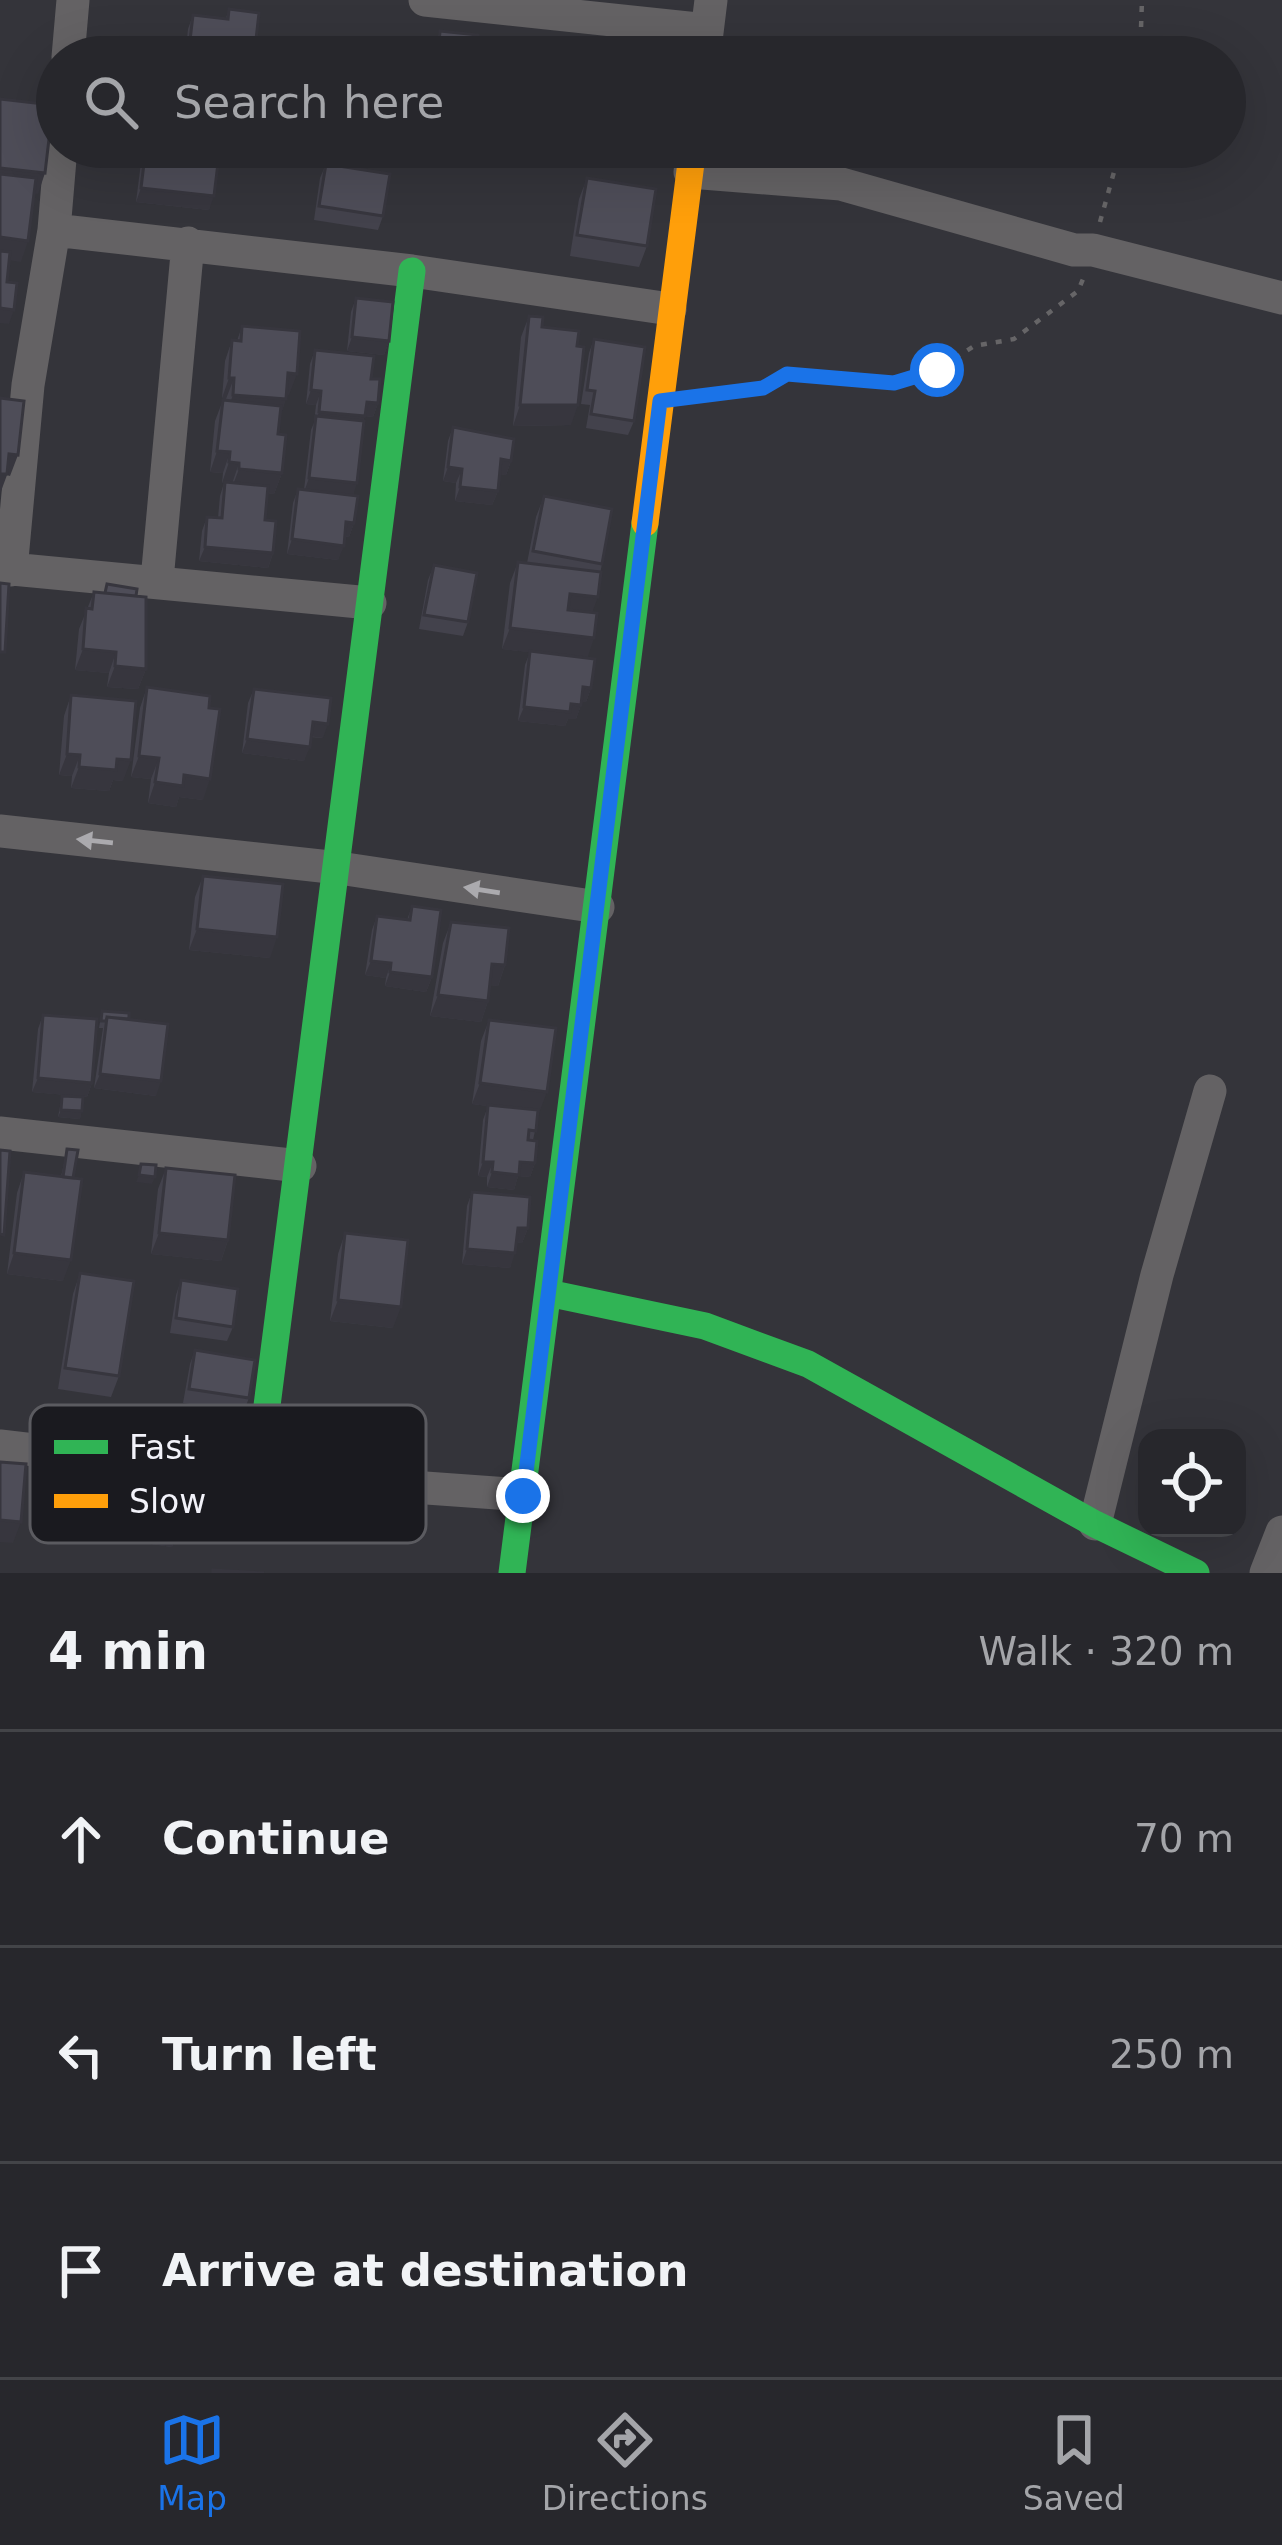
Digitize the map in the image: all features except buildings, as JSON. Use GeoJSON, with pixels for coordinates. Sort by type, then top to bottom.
{"type":"FeatureCollection","features":[{"type":"Feature","properties":{"kind":"street"},"geometry":{"type":"LineString","coordinates":[[70,36],[73,0]]}},
{"type":"Feature","properties":{"kind":"street"},"geometry":{"type":"LineString","coordinates":[[425,0],[708,29]]}},
{"type":"Feature","properties":{"kind":"street"},"geometry":{"type":"LineString","coordinates":[[59,168],[6,569],[370,603]]}},
{"type":"Feature","properties":{"kind":"street"},"geometry":{"type":"LineString","coordinates":[[512,1573],[691,168]]}},
{"type":"Feature","properties":{"kind":"street"},"geometry":{"type":"LineString","coordinates":[[742,168],[841,184],[1074,250],[1093,250],[1282,298]]}},
{"type":"Feature","properties":{"kind":"street"},"geometry":{"type":"LineString","coordinates":[[54,230],[412,271],[670,309]]}},
{"type":"Feature","properties":{"kind":"street"},"geometry":{"type":"LineString","coordinates":[[157,580],[188,243]]}},
{"type":"Feature","properties":{"kind":"street"},"geometry":{"type":"LineString","coordinates":[[268,1405],[412,271]]}},
{"type":"Feature","properties":{"kind":"street"},"geometry":{"type":"LineString","coordinates":[[0,831],[339,868],[598,907]]}},
{"type":"Feature","properties":{"kind":"street"},"geometry":{"type":"LineString","coordinates":[[1095,1524],[1156,1275],[1210,1091]]}},
{"type":"Feature","properties":{"kind":"street"},"geometry":{"type":"LineString","coordinates":[[0,1133],[300,1166]]}},
{"type":"Feature","properties":{"kind":"street"},"geometry":{"type":"LineString","coordinates":[[548,1293],[705,1326],[808,1364],[1095,1524],[1196,1573]]}},
{"type":"Feature","properties":{"kind":"street"},"geometry":{"type":"LineString","coordinates":[[0,1446],[30,1449]]}},
{"type":"Feature","properties":{"kind":"street"},"geometry":{"type":"LineString","coordinates":[[426,1489],[523,1496]]}},
{"type":"Feature","properties":{"kind":"street"},"geometry":{"type":"LineString","coordinates":[[1266,1573],[1282,1532]]}},
{"type":"Feature","properties":{"kind":"path"},"geometry":{"type":"LineString","coordinates":[[1141,36],[1142,0]]}},
{"type":"Feature","properties":{"kind":"path"},"geometry":{"type":"LineString","coordinates":[[660,401],[763,388],[787,374],[894,383],[937,370],[974,346],[1014,339],[1078,291],[1115,168]]}},
{"type":"Feature","properties":{"kind":"traffic: fast"},"geometry":{"type":"LineString","coordinates":[[267,1405],[412,271]]}},
{"type":"Feature","properties":{"kind":"traffic: fast"},"geometry":{"type":"LineString","coordinates":[[512,1573],[645,523]]}},
{"type":"Feature","properties":{"kind":"traffic: fast"},"geometry":{"type":"LineString","coordinates":[[548,1293],[705,1326],[808,1364],[1095,1524],[1196,1573]]}},
{"type":"Feature","properties":{"kind":"traffic: slow"},"geometry":{"type":"LineString","coordinates":[[645,523],[690,168]]}},
{"type":"Feature","properties":{"kind":"route"},"geometry":{"type":"LineString","coordinates":[[523,1496],[660,401],[763,388],[787,374],[894,383],[937,370]]}}]}
